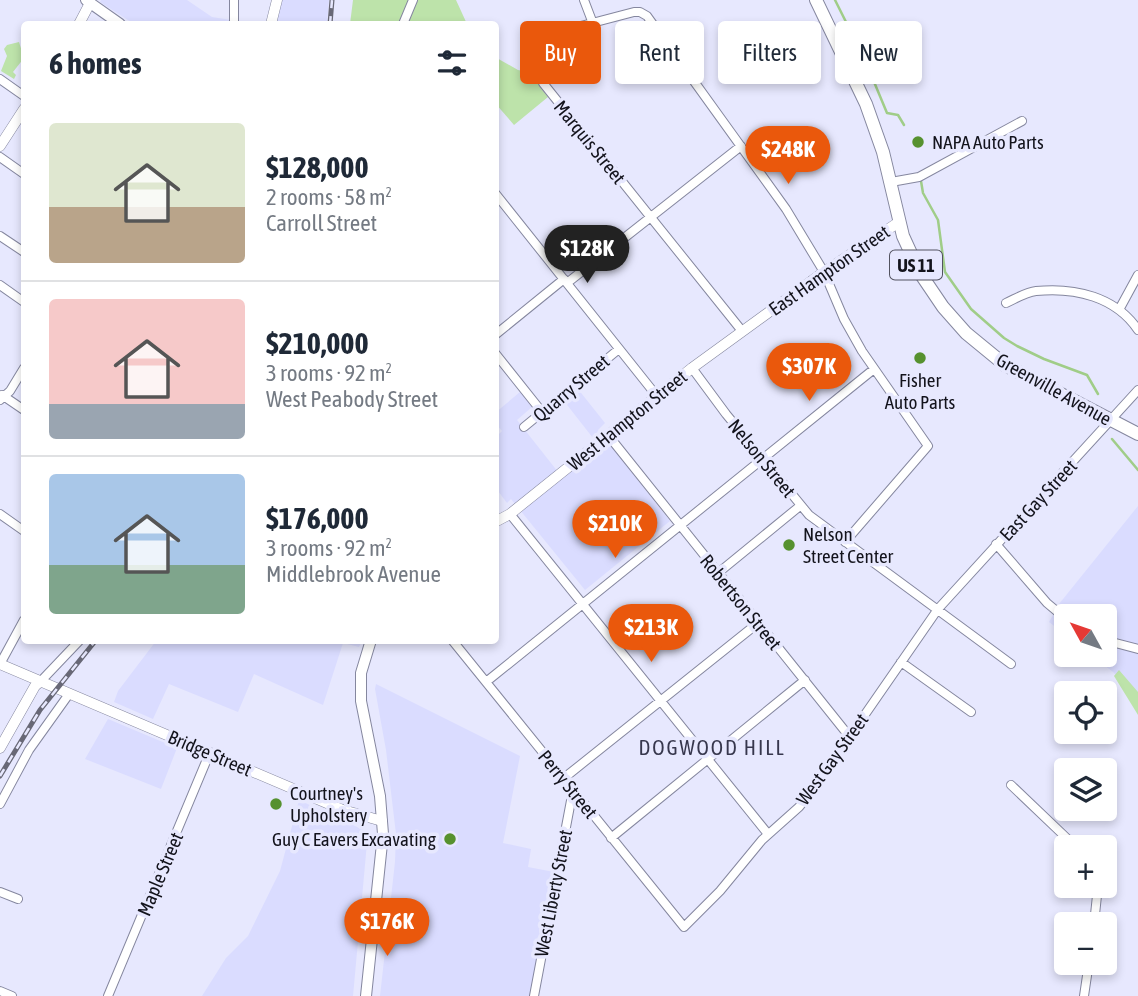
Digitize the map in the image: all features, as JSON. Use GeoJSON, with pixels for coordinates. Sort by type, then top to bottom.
{"type":"FeatureCollection","features":[{"type":"Feature","properties":{"kind":"main road","name":"Greenville Avenue"},"geometry":{"type":"LineString","coordinates":[[816,0],[866,104],[891,182],[899,222],[920,273],[943,307],[966,333],[1005,365],[1138,434]]}},
{"type":"Feature","properties":{"kind":"main road"},"geometry":{"type":"LineString","coordinates":[[89,1],[116,21]]}},
{"type":"Feature","properties":{"kind":"main road"},"geometry":{"type":"LineString","coordinates":[[366,996],[383,834],[380,796],[360,701],[362,667],[370,644]]}},
{"type":"Feature","properties":{"kind":"street"},"geometry":{"type":"LineString","coordinates":[[234,0],[234,21]]}},
{"type":"Feature","properties":{"kind":"street"},"geometry":{"type":"LineString","coordinates":[[272,21],[276,0]]}},
{"type":"Feature","properties":{"kind":"street"},"geometry":{"type":"LineString","coordinates":[[404,21],[413,0]]}},
{"type":"Feature","properties":{"kind":"street"},"geometry":{"type":"LineString","coordinates":[[584,0],[592,21],[638,11],[647,16],[786,209],[824,272],[844,319],[874,369],[928,446],[845,542]]}},
{"type":"Feature","properties":{"kind":"street"},"geometry":{"type":"LineString","coordinates":[[80,21],[89,1]]}},
{"type":"Feature","properties":{"kind":"street"},"geometry":{"type":"LineString","coordinates":[[0,79],[21,94]]}},
{"type":"Feature","properties":{"kind":"street","name":"Marquis Street"},"geometry":{"type":"LineString","coordinates":[[544,84],[742,331]]}},
{"type":"Feature","properties":{"kind":"street"},"geometry":{"type":"LineString","coordinates":[[0,146],[21,114]]}},
{"type":"Feature","properties":{"kind":"street"},"geometry":{"type":"LineString","coordinates":[[891,182],[919,177],[1022,121]]}},
{"type":"Feature","properties":{"kind":"street"},"geometry":{"type":"LineString","coordinates":[[499,332],[741,146]]}},
{"type":"Feature","properties":{"kind":"street"},"geometry":{"type":"LineString","coordinates":[[0,158],[21,172]]}},
{"type":"Feature","properties":{"kind":"street"},"geometry":{"type":"LineString","coordinates":[[499,199],[656,395]]}},
{"type":"Feature","properties":{"kind":"street","name":"East Hampton Street"},"geometry":{"type":"LineString","coordinates":[[692,368],[824,272],[899,222]]}},
{"type":"Feature","properties":{"kind":"street"},"geometry":{"type":"LineString","coordinates":[[0,236],[21,250]]}},
{"type":"Feature","properties":{"kind":"street"},"geometry":{"type":"LineString","coordinates":[[1120,308],[1138,275]]}},
{"type":"Feature","properties":{"kind":"street"},"geometry":{"type":"LineString","coordinates":[[0,285],[21,300]]}},
{"type":"Feature","properties":{"kind":"street"},"geometry":{"type":"LineString","coordinates":[[1006,303],[1034,291],[1098,298],[1120,308],[1138,330]]}},
{"type":"Feature","properties":{"kind":"street","name":"Quarry Street"},"geometry":{"type":"LineString","coordinates":[[524,427],[619,349]]}},
{"type":"Feature","properties":{"kind":"street"},"geometry":{"type":"LineString","coordinates":[[499,358],[542,412]]}},
{"type":"Feature","properties":{"kind":"street","name":"West Hampton Street"},"geometry":{"type":"LineString","coordinates":[[499,520],[510,514],[692,368]]}},
{"type":"Feature","properties":{"kind":"street","name":"Nelson Street"},"geometry":{"type":"LineString","coordinates":[[692,368],[800,506],[1011,664]]}},
{"type":"Feature","properties":{"kind":"street"},"geometry":{"type":"LineString","coordinates":[[486,682],[874,369]]}},
{"type":"Feature","properties":{"kind":"street"},"geometry":{"type":"LineString","coordinates":[[21,372],[2,397],[21,408]]}},
{"type":"Feature","properties":{"kind":"street","name":"East Gay Street"},"geometry":{"type":"LineString","coordinates":[[938,609],[1138,390]]}},
{"type":"Feature","properties":{"kind":"street","name":"Robertson Street"},"geometry":{"type":"LineString","coordinates":[[608,435],[849,736]]}},
{"type":"Feature","properties":{"kind":"street"},"geometry":{"type":"LineString","coordinates":[[718,572],[800,506]]}},
{"type":"Feature","properties":{"kind":"street"},"geometry":{"type":"LineString","coordinates":[[0,514],[21,529]]}},
{"type":"Feature","properties":{"kind":"street"},"geometry":{"type":"LineString","coordinates":[[510,514],[768,834]]}},
{"type":"Feature","properties":{"kind":"street"},"geometry":{"type":"LineString","coordinates":[[996,544],[1054,609]]}},
{"type":"Feature","properties":{"kind":"street","name":"West Gay Street"},"geometry":{"type":"LineString","coordinates":[[684,928],[720,891],[768,834],[801,805],[938,609]]}},
{"type":"Feature","properties":{"kind":"street"},"geometry":{"type":"LineString","coordinates":[[564,778],[758,623]]}},
{"type":"Feature","properties":{"kind":"street"},"geometry":{"type":"LineString","coordinates":[[0,664],[21,626]]}},
{"type":"Feature","properties":{"kind":"street"},"geometry":{"type":"LineString","coordinates":[[1117,643],[1138,649]]}},
{"type":"Feature","properties":{"kind":"street"},"geometry":{"type":"LineString","coordinates":[[0,748],[35,686],[76,644]]}},
{"type":"Feature","properties":{"kind":"street","name":"Perry Street"},"geometry":{"type":"LineString","coordinates":[[455,644],[684,928]]}},
{"type":"Feature","properties":{"kind":"street"},"geometry":{"type":"LineString","coordinates":[[901,662],[971,712]]}},
{"type":"Feature","properties":{"kind":"street","name":"Bridge Street"},"geometry":{"type":"LineString","coordinates":[[0,664],[343,810],[382,821]]}},
{"type":"Feature","properties":{"kind":"street"},"geometry":{"type":"LineString","coordinates":[[611,838],[805,680]]}},
{"type":"Feature","properties":{"kind":"street"},"geometry":{"type":"LineString","coordinates":[[0,804],[29,750],[69,694]]}},
{"type":"Feature","properties":{"kind":"street","name":"Maple Street"},"geometry":{"type":"LineString","coordinates":[[108,996],[210,752]]}},
{"type":"Feature","properties":{"kind":"street"},"geometry":{"type":"LineString","coordinates":[[1011,785],[1063,835]]}},
{"type":"Feature","properties":{"kind":"street","name":"West Liberty Street"},"geometry":{"type":"LineString","coordinates":[[534,996],[573,790]]}},
{"type":"Feature","properties":{"kind":"street"},"geometry":{"type":"LineString","coordinates":[[0,892],[18,899]]}},
{"type":"Feature","properties":{"kind":"street"},"geometry":{"type":"LineString","coordinates":[[1084,996],[1087,975]]}},
{"type":"Feature","properties":{"kind":"street"},"geometry":{"type":"LineString","coordinates":[[0,991],[12,996]]}},
{"type":"Feature","properties":{"kind":"shaded area"},"geometry":{"type":"Polygon","coordinates":[[[187,0],[212,17],[231,21],[129,21],[100,2],[187,0]]]}},
{"type":"Feature","properties":{"kind":"shaded area"},"geometry":{"type":"Polygon","coordinates":[[[280,0],[329,0],[327,21],[276,21],[280,0]]]}},
{"type":"Feature","properties":{"kind":"shaded area"},"geometry":{"type":"Polygon","coordinates":[[[578,389],[605,423],[598,430],[670,521],[585,590],[511,499],[507,503],[499,492],[499,434],[502,431],[499,428],[499,410],[520,392],[532,407],[517,420],[562,477],[600,447],[564,401],[578,389]]]}},
{"type":"Feature","properties":{"kind":"shaded area"},"geometry":{"type":"Polygon","coordinates":[[[1138,506],[1138,698],[1107,667],[1117,667],[1117,604],[1059,604],[1138,506]]]}},
{"type":"Feature","properties":{"kind":"shaded area"},"geometry":{"type":"Polygon","coordinates":[[[1054,613],[1054,626],[1049,622],[1054,613]]]}},
{"type":"Feature","properties":{"kind":"shaded area"},"geometry":{"type":"Polygon","coordinates":[[[154,644],[343,644],[323,705],[254,674],[238,712],[169,684],[153,719],[114,702],[118,691],[154,644]]]}},
{"type":"Feature","properties":{"kind":"shaded area","name":"Guy C Eavers Excavating"},"geometry":{"type":"Polygon","coordinates":[[[376,684],[520,756],[503,843],[531,849],[528,867],[554,872],[530,996],[380,996],[396,834],[376,684]]]}},
{"type":"Feature","properties":{"kind":"shaded area"},"geometry":{"type":"Polygon","coordinates":[[[108,719],[177,748],[161,789],[85,759],[108,719]]]}},
{"type":"Feature","properties":{"kind":"shaded area"},"geometry":{"type":"Polygon","coordinates":[[[299,800],[368,832],[353,996],[202,996],[226,958],[248,936],[280,871],[299,800]]]}},
{"type":"Feature","properties":{"kind":"green space"},"geometry":{"type":"Polygon","coordinates":[[[353,0],[456,0],[466,21],[350,21],[353,0]]]}},
{"type":"Feature","properties":{"kind":"green space"},"geometry":{"type":"Polygon","coordinates":[[[19,42],[21,48],[21,62],[13,72],[16,75],[14,79],[1,71],[7,56],[4,49],[7,45],[19,42]]]}},
{"type":"Feature","properties":{"kind":"green space"},"geometry":{"type":"Polygon","coordinates":[[[499,59],[520,70],[520,84],[539,84],[548,97],[514,125],[499,108],[499,59]]]}},
{"type":"Feature","properties":{"kind":"green space"},"geometry":{"type":"Polygon","coordinates":[[[1119,670],[1138,692],[1138,715],[1114,676],[1119,670]]]}},
{"type":"Feature","properties":{"kind":"waterway"},"geometry":{"type":"LineString","coordinates":[[835,0],[863,56],[874,71],[872,77],[887,113],[898,115],[904,125]]}},
{"type":"Feature","properties":{"kind":"waterway"},"geometry":{"type":"LineString","coordinates":[[921,181],[923,193],[938,220],[945,272],[971,309],[1017,346],[1087,375],[1098,394]]}},
{"type":"Feature","properties":{"kind":"waterway"},"geometry":{"type":"LineString","coordinates":[[1112,439],[1138,470]]}},
{"type":"Feature","properties":{"kind":"railway"},"geometry":{"type":"LineString","coordinates":[[330,21],[332,0]]}},
{"type":"Feature","properties":{"kind":"railway"},"geometry":{"type":"LineString","coordinates":[[0,776],[40,710],[93,644]]}},
{"type":"Feature","properties":{"kind":"place","name":"NAPA Auto Parts"},"geometry":{"type":"Point","coordinates":[918,142]}},
{"type":"Feature","properties":{"kind":"place","name":"Fisher Auto Parts"},"geometry":{"type":"Point","coordinates":[920,358]}},
{"type":"Feature","properties":{"kind":"place","name":"Nelson Street Center"},"geometry":{"type":"Point","coordinates":[789,545]}},
{"type":"Feature","properties":{"kind":"place","name":"Courtney's Upholstery"},"geometry":{"type":"Point","coordinates":[276,804]}},
{"type":"Feature","properties":{"kind":"place","name":"Guy C Eavers Excavating"},"geometry":{"type":"Point","coordinates":[450,839]}},
{"type":"Feature","properties":{"kind":"district","name":"DOGWOOD HILL"},"geometry":{"type":"Point","coordinates":[712,747]}}]}
